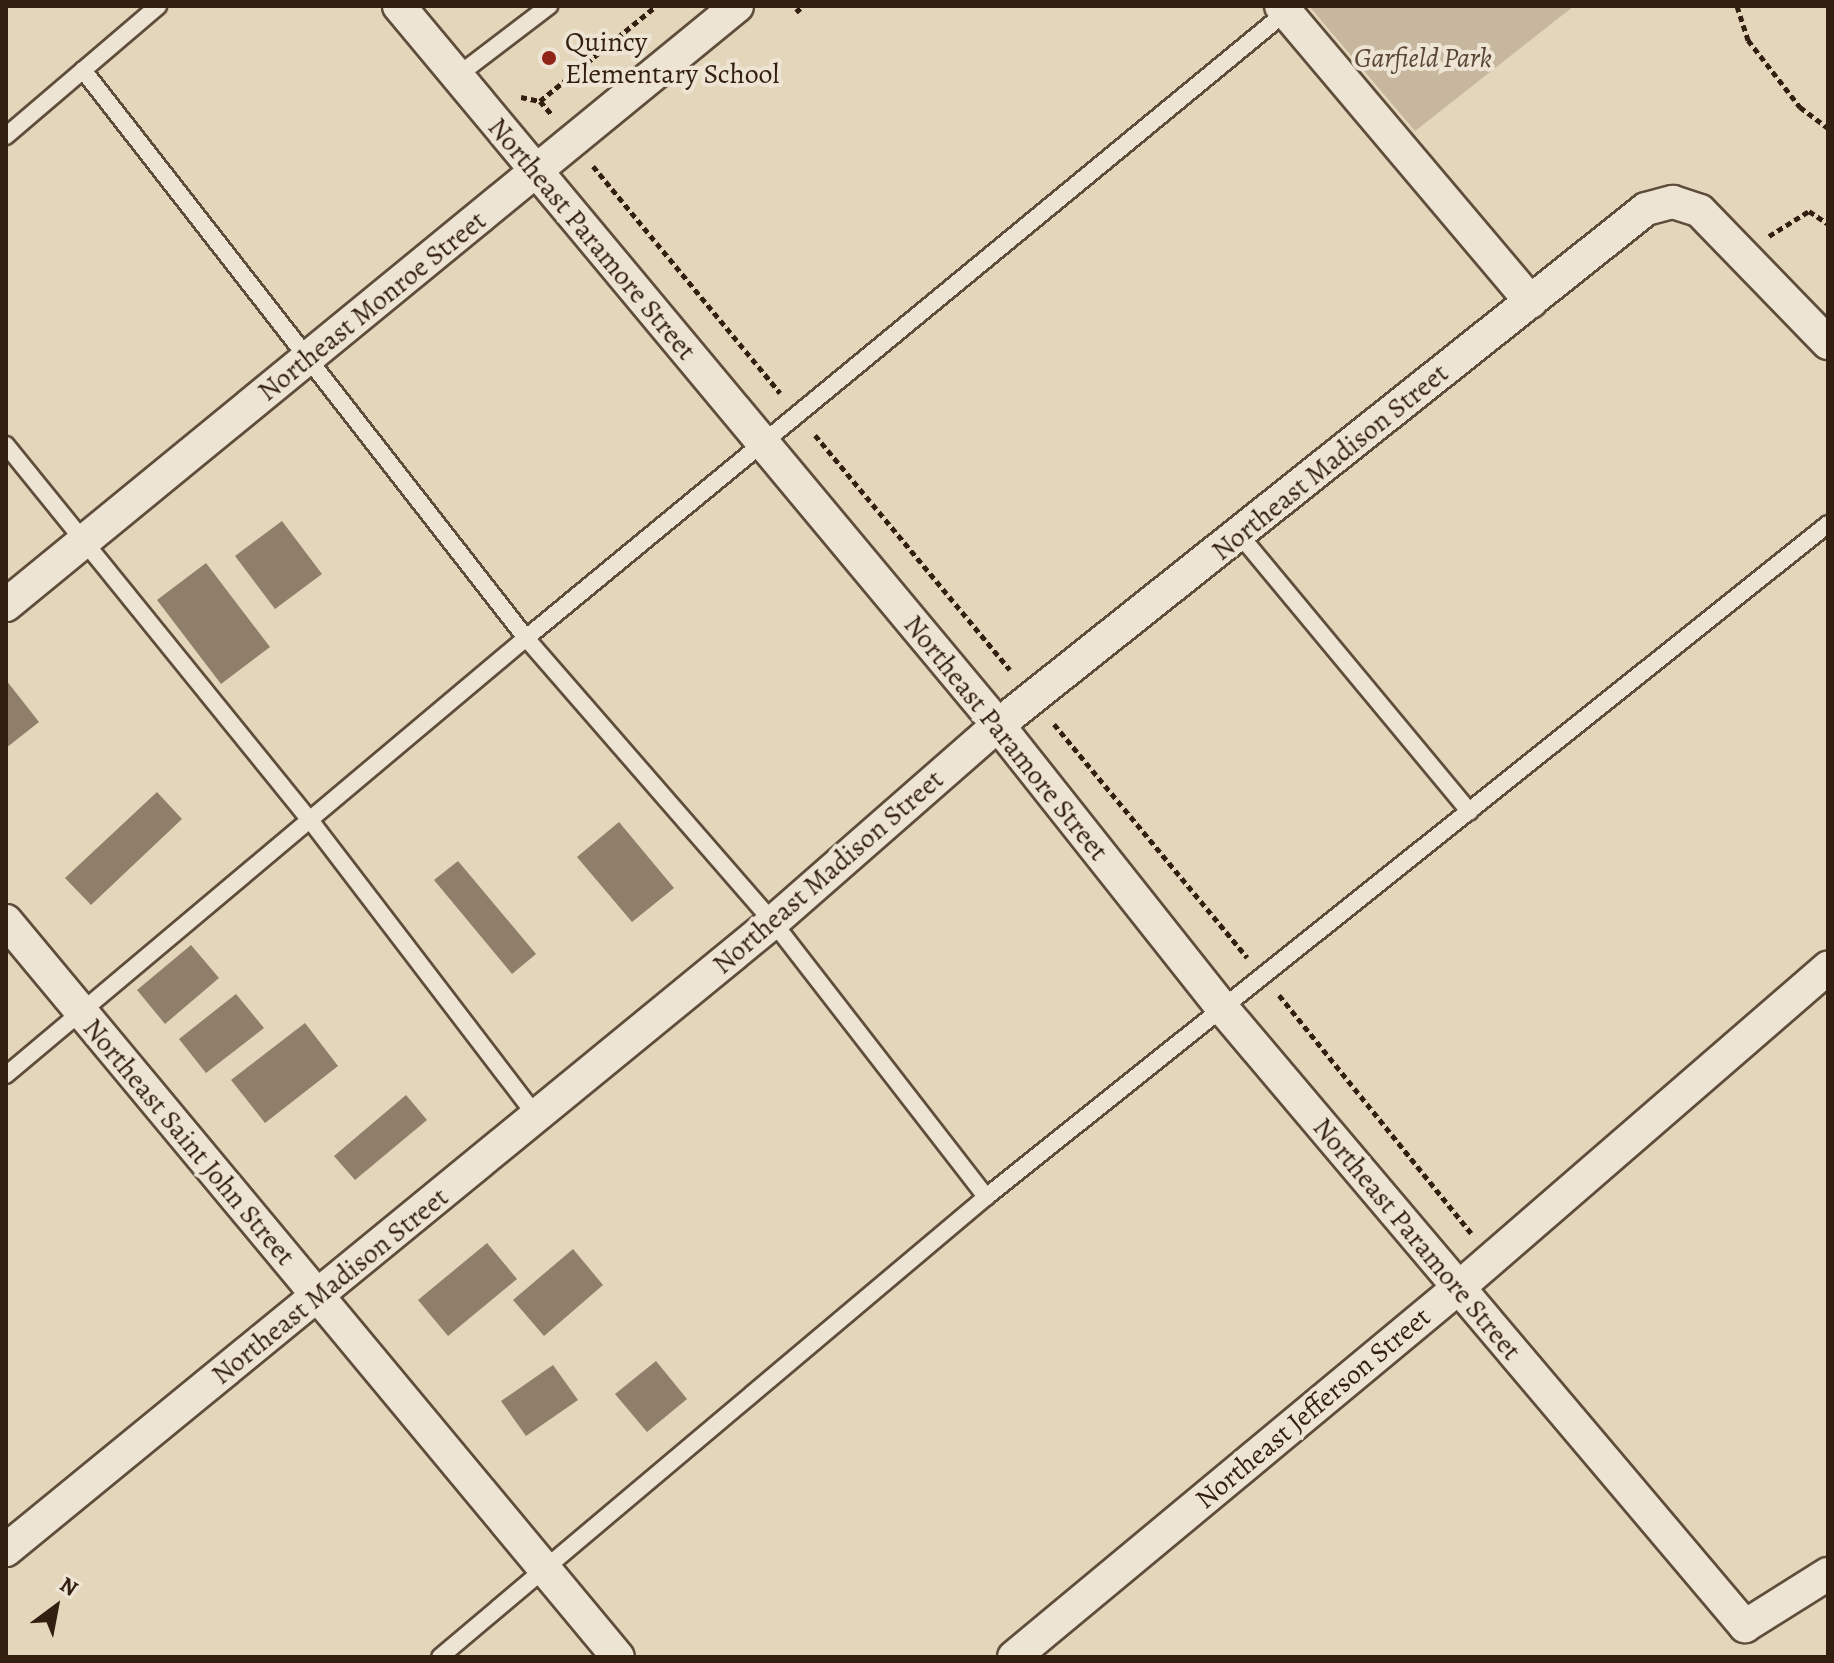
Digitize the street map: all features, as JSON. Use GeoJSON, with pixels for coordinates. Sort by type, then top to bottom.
{"type":"FeatureCollection","features":[{"type":"Feature","properties":{"kind":"street","name":"Northeast Paramore Street"},"geometry":{"type":"LineString","coordinates":[[399,6],[998,725],[1224,1010],[1745,1626],[1828,1574]]}},
{"type":"Feature","properties":{"kind":"street","name":"Northeast Monroe Street"},"geometry":{"type":"LineString","coordinates":[[6,605],[737,6]]}},
{"type":"Feature","properties":{"kind":"street"},"geometry":{"type":"LineString","coordinates":[[1283,9],[1531,302]]}},
{"type":"Feature","properties":{"kind":"street","name":"Northeast Madison Street"},"geometry":{"type":"LineString","coordinates":[[6,1550],[773,922],[998,725],[1659,203],[1700,211],[1828,343]]}},
{"type":"Feature","properties":{"kind":"street","name":"Northeast Saint John Street"},"geometry":{"type":"LineString","coordinates":[[6,921],[618,1657]]}},
{"type":"Feature","properties":{"kind":"street","name":"Northeast Jefferson Street"},"geometry":{"type":"LineString","coordinates":[[1014,1657],[1457,1289],[1828,968]]}},
{"type":"Feature","properties":{"kind":"lane"},"geometry":{"type":"LineString","coordinates":[[6,136],[158,6]]}},
{"type":"Feature","properties":{"kind":"lane"},"geometry":{"type":"LineString","coordinates":[[457,76],[549,6]]}},
{"type":"Feature","properties":{"kind":"lane"},"geometry":{"type":"LineString","coordinates":[[6,1075],[526,638],[800,417],[1283,9]]}},
{"type":"Feature","properties":{"kind":"lane"},"geometry":{"type":"LineString","coordinates":[[83,70],[305,361],[526,638],[773,922],[986,1197]]}},
{"type":"Feature","properties":{"kind":"lane"},"geometry":{"type":"LineString","coordinates":[[6,445],[310,820],[536,1116]]}},
{"type":"Feature","properties":{"kind":"lane"},"geometry":{"type":"LineString","coordinates":[[440,1657],[986,1197],[1265,978],[1828,524]]}},
{"type":"Feature","properties":{"kind":"lane"},"geometry":{"type":"LineString","coordinates":[[1239,534],[1470,812]]}},
{"type":"Feature","properties":{"kind":"path"},"geometry":{"type":"LineString","coordinates":[[540,101],[656,6]]}},
{"type":"Feature","properties":{"kind":"path"},"geometry":{"type":"LineString","coordinates":[[796,12],[803,6]]}},
{"type":"Feature","properties":{"kind":"path"},"geometry":{"type":"LineString","coordinates":[[1737,6],[1748,40],[1800,107],[1828,128]]}},
{"type":"Feature","properties":{"kind":"path"},"geometry":{"type":"LineString","coordinates":[[484,56],[519,97],[540,101],[1265,978],[1491,1259]]}},
{"type":"Feature","properties":{"kind":"path"},"geometry":{"type":"LineString","coordinates":[[1762,241],[1809,211],[1828,224]]}},
{"type":"Feature","properties":{"kind":"green space","name":"Garfield Park"},"geometry":{"type":"Polygon","coordinates":[[[1309,6],[1574,6],[1415,131],[1309,6]]]}},
{"type":"Feature","properties":{"kind":"building"},"geometry":{"type":"Polygon","coordinates":[[[282,521],[322,574],[275,609],[235,556],[282,521]]]}},
{"type":"Feature","properties":{"kind":"building"},"geometry":{"type":"Polygon","coordinates":[[[206,563],[270,647],[221,684],[157,600],[206,563]]]}},
{"type":"Feature","properties":{"kind":"building"},"geometry":{"type":"Polygon","coordinates":[[[6,680],[39,722],[6,748],[6,680]]]}},
{"type":"Feature","properties":{"kind":"building"},"geometry":{"type":"Polygon","coordinates":[[[157,792],[182,819],[91,905],[65,878],[157,792]]]}},
{"type":"Feature","properties":{"kind":"building"},"geometry":{"type":"Polygon","coordinates":[[[619,822],[674,888],[632,922],[577,857],[619,822]]]}},
{"type":"Feature","properties":{"kind":"building"},"geometry":{"type":"Polygon","coordinates":[[[458,861],[536,954],[512,974],[434,880],[458,861]]]}},
{"type":"Feature","properties":{"kind":"building"},"geometry":{"type":"Polygon","coordinates":[[[191,945],[219,978],[165,1024],[137,990],[191,945]]]}},
{"type":"Feature","properties":{"kind":"building"},"geometry":{"type":"Polygon","coordinates":[[[236,994],[264,1028],[206,1073],[179,1039],[236,994]]]}},
{"type":"Feature","properties":{"kind":"building"},"geometry":{"type":"Polygon","coordinates":[[[305,1023],[338,1066],[265,1123],[231,1080],[305,1023]]]}},
{"type":"Feature","properties":{"kind":"building"},"geometry":{"type":"Polygon","coordinates":[[[406,1095],[427,1120],[355,1180],[334,1156],[406,1095]]]}},
{"type":"Feature","properties":{"kind":"building"},"geometry":{"type":"Polygon","coordinates":[[[487,1243],[517,1279],[448,1336],[418,1300],[487,1243]]]}},
{"type":"Feature","properties":{"kind":"building"},"geometry":{"type":"Polygon","coordinates":[[[573,1249],[603,1285],[544,1336],[513,1300],[573,1249]]]}},
{"type":"Feature","properties":{"kind":"building"},"geometry":{"type":"Polygon","coordinates":[[[656,1361],[687,1399],[647,1432],[615,1394],[656,1361]]]}},
{"type":"Feature","properties":{"kind":"building"},"geometry":{"type":"Polygon","coordinates":[[[553,1365],[578,1400],[526,1436],[501,1401],[553,1365]]]}},
{"type":"Feature","properties":{"kind":"place","name":"Quincy Elementary School"},"geometry":{"type":"Point","coordinates":[549,58]}}]}
